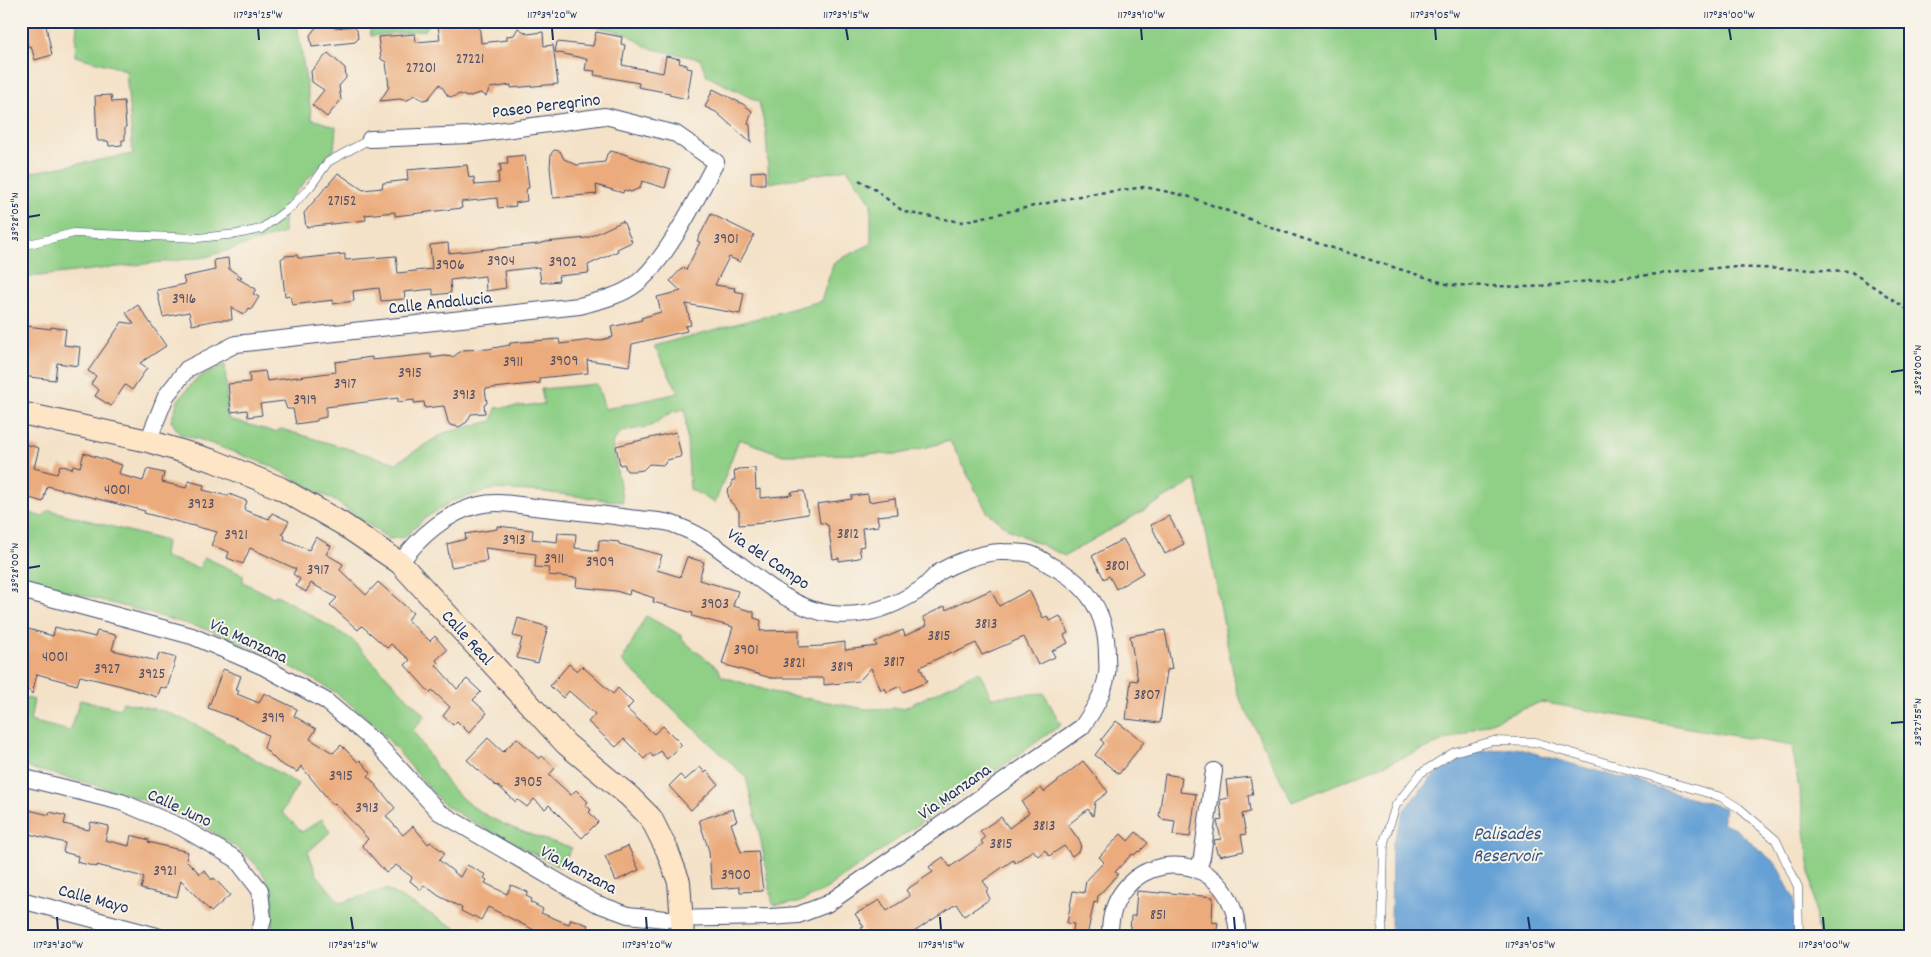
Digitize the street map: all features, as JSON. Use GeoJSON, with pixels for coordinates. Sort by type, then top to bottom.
{"type":"FeatureCollection","features":[{"type":"Feature","properties":{"kind":"street","name":"Paseo Peregrino"},"geometry":{"type":"LineString","coordinates":[[370,139],[469,135],[606,116],[676,134],[716,162]]}},
{"type":"Feature","properties":{"kind":"street","name":"Calle Andalucia"},"geometry":{"type":"LineString","coordinates":[[148,441],[166,396],[186,369],[236,344],[579,306],[611,297],[636,284],[658,260],[686,218],[716,162]]}},
{"type":"Feature","properties":{"kind":"street","name":"Calle Real"},"geometry":{"type":"LineString","coordinates":[[21,413],[148,441],[214,461],[280,488],[342,523],[400,563],[566,744],[629,796],[651,818],[667,850],[679,882],[682,927]]}},
{"type":"Feature","properties":{"kind":"street","name":"Via del Campo"},"geometry":{"type":"LineString","coordinates":[[400,563],[409,551],[434,527],[448,517],[481,504],[595,513],[668,523],[681,527],[736,560],[788,599],[830,614],[861,615],[884,609],[899,602],[920,590],[939,573],[965,560],[999,551],[1030,554],[1062,571],[1079,584],[1094,601],[1104,625],[1107,642],[1107,674]]}},
{"type":"Feature","properties":{"kind":"street","name":"Via Manzana"},"geometry":{"type":"LineString","coordinates":[[21,590],[192,636],[264,667],[326,701],[378,745],[439,812],[595,903],[628,915],[665,918],[682,927],[798,915],[827,904],[1082,727],[1097,704],[1107,674]]}},
{"type":"Feature","properties":{"kind":"street"},"geometry":{"type":"LineString","coordinates":[[1198,870],[1202,857],[1214,771]]}},
{"type":"Feature","properties":{"kind":"street","name":"Calle Juno"},"geometry":{"type":"LineString","coordinates":[[21,777],[121,802],[181,827],[236,859],[260,890],[263,919],[259,936]]}},
{"type":"Feature","properties":{"kind":"street"},"geometry":{"type":"LineString","coordinates":[[1110,936],[1110,923],[1114,904],[1122,890],[1136,877],[1154,868],[1177,865],[1198,870],[1219,885],[1231,903],[1237,936]]}},
{"type":"Feature","properties":{"kind":"street","name":"Calle Mayo"},"geometry":{"type":"LineString","coordinates":[[21,900],[157,936]]}},
{"type":"Feature","properties":{"kind":"lane"},"geometry":{"type":"LineString","coordinates":[[21,246],[74,233],[198,238],[237,234],[261,229],[291,207],[310,187],[328,162],[370,139]]}},
{"type":"Feature","properties":{"kind":"lane"},"geometry":{"type":"LineString","coordinates":[[1382,936],[1384,842],[1396,805],[1421,773],[1454,752],[1493,741],[1535,742],[1720,797],[1739,808],[1776,840],[1798,887],[1799,936]]}},
{"type":"Feature","properties":{"kind":"path"},"geometry":{"type":"LineString","coordinates":[[859,180],[874,188],[904,212],[961,222],[1084,195],[1145,187],[1188,196],[1301,238],[1450,285],[1531,287],[1726,267],[1850,271],[1910,311]]}},
{"type":"Feature","properties":{"kind":"green space"},"geometry":{"type":"Polygon","coordinates":[[[77,21],[314,21],[297,24],[312,119],[336,127],[334,150],[284,205],[284,233],[206,257],[21,278],[21,231],[33,227],[22,174],[133,154],[126,70],[75,56],[77,21]]]}},
{"type":"Feature","properties":{"kind":"green space"},"geometry":{"type":"Polygon","coordinates":[[[369,21],[431,21],[425,30],[371,36],[369,21]]]}},
{"type":"Feature","properties":{"kind":"green space"},"geometry":{"type":"Polygon","coordinates":[[[575,21],[1910,21],[1910,936],[1818,936],[1803,814],[1792,746],[1541,702],[1292,802],[1237,693],[1196,480],[1065,556],[1010,530],[987,512],[950,441],[899,454],[783,455],[739,439],[715,503],[690,489],[685,409],[672,412],[651,426],[621,432],[612,443],[623,502],[544,492],[494,489],[452,501],[424,519],[405,537],[389,539],[335,501],[269,465],[180,434],[171,421],[178,400],[196,379],[225,364],[228,419],[275,432],[281,429],[396,463],[444,433],[492,421],[496,408],[544,404],[541,389],[597,384],[605,409],[679,393],[654,346],[821,301],[834,262],[871,244],[871,202],[847,169],[769,183],[766,132],[759,102],[707,76],[700,59],[648,48],[628,34],[575,21]]]}},
{"type":"Feature","properties":{"kind":"green space"},"geometry":{"type":"Polygon","coordinates":[[[21,510],[42,517],[49,510],[166,541],[164,557],[199,568],[204,557],[243,575],[243,582],[273,597],[277,595],[351,639],[425,716],[413,730],[446,781],[458,795],[487,816],[503,824],[572,848],[560,867],[469,820],[442,803],[375,724],[335,692],[276,658],[209,630],[21,578],[21,510]]]}},
{"type":"Feature","properties":{"kind":"green space"},"geometry":{"type":"Polygon","coordinates":[[[646,616],[681,635],[682,640],[719,669],[721,676],[772,692],[866,709],[904,708],[979,671],[991,697],[1044,693],[1061,725],[823,891],[798,903],[773,905],[760,836],[746,777],[622,661],[646,616]]]}},
{"type":"Feature","properties":{"kind":"green space"},"geometry":{"type":"Polygon","coordinates":[[[21,696],[34,700],[30,721],[70,731],[80,700],[120,709],[123,702],[167,712],[200,727],[298,784],[282,812],[302,832],[322,819],[330,832],[308,852],[317,875],[340,903],[386,889],[446,923],[474,936],[271,936],[273,906],[268,883],[253,861],[227,841],[204,827],[154,804],[101,787],[21,766],[21,696]]]}},
{"type":"Feature","properties":{"kind":"water","name":"Palisades Reservoir"},"geometry":{"type":"Polygon","coordinates":[[[1516,748],[1725,808],[1722,823],[1733,827],[1776,864],[1794,899],[1794,936],[1391,936],[1392,845],[1404,810],[1431,778],[1475,752],[1516,748]]]}},
{"type":"Feature","properties":{"kind":"building"},"geometry":{"type":"Polygon","coordinates":[[[24,21],[45,21],[52,55],[35,60],[31,46],[28,47],[26,39],[21,41],[21,26],[24,26],[24,21]]]}},
{"type":"Feature","properties":{"kind":"building"},"geometry":{"type":"Polygon","coordinates":[[[479,21],[481,43],[507,40],[507,36],[514,35],[518,28],[528,34],[543,32],[544,46],[553,45],[558,84],[511,88],[511,85],[490,88],[486,96],[480,93],[467,97],[460,94],[452,97],[448,96],[440,84],[428,99],[423,100],[414,95],[408,100],[380,101],[389,87],[386,62],[381,59],[378,37],[415,34],[416,42],[440,40],[438,25],[479,21]]]}},
{"type":"Feature","properties":{"kind":"building"},"geometry":{"type":"Polygon","coordinates":[[[329,24],[335,28],[353,26],[357,30],[358,39],[355,42],[312,47],[310,35],[317,26],[329,24]]]}},
{"type":"Feature","properties":{"kind":"building"},"geometry":{"type":"Polygon","coordinates":[[[596,32],[622,37],[621,44],[625,45],[622,65],[663,73],[666,56],[680,59],[679,63],[687,65],[687,68],[692,69],[687,99],[669,95],[670,93],[638,87],[639,83],[594,75],[595,71],[585,70],[587,59],[555,52],[557,42],[593,46],[596,32]]]}},
{"type":"Feature","properties":{"kind":"building"},"geometry":{"type":"Polygon","coordinates":[[[328,53],[345,68],[346,78],[339,86],[341,100],[327,117],[312,105],[324,90],[312,82],[311,71],[328,53]]]}},
{"type":"Feature","properties":{"kind":"building"},"geometry":{"type":"Polygon","coordinates":[[[713,89],[743,104],[752,111],[748,124],[750,125],[751,143],[716,112],[705,107],[713,89]]]}},
{"type":"Feature","properties":{"kind":"building"},"geometry":{"type":"Polygon","coordinates":[[[111,95],[112,102],[124,101],[126,127],[125,140],[122,140],[122,145],[109,146],[108,141],[98,141],[97,138],[95,96],[111,95]]]}},
{"type":"Feature","properties":{"kind":"building"},"geometry":{"type":"Polygon","coordinates":[[[554,150],[560,151],[564,159],[577,165],[605,162],[607,154],[611,151],[670,170],[665,188],[642,181],[640,188],[631,192],[624,190],[623,193],[596,185],[597,194],[553,198],[550,167],[551,154],[554,150]]]}},
{"type":"Feature","properties":{"kind":"building"},"geometry":{"type":"Polygon","coordinates":[[[525,155],[529,188],[527,188],[526,192],[527,201],[515,203],[516,206],[498,208],[497,198],[461,202],[462,208],[395,216],[395,212],[365,215],[366,220],[306,227],[304,213],[338,173],[363,190],[382,188],[383,183],[408,180],[407,170],[467,165],[469,178],[474,177],[475,185],[499,183],[498,172],[501,172],[500,164],[508,164],[507,157],[525,155]]]}},
{"type":"Feature","properties":{"kind":"building"},"geometry":{"type":"Polygon","coordinates":[[[765,171],[765,184],[751,184],[751,172],[765,171]]]}},
{"type":"Feature","properties":{"kind":"building"},"geometry":{"type":"Polygon","coordinates":[[[711,214],[754,235],[740,262],[729,257],[715,285],[735,288],[734,291],[744,293],[740,314],[686,304],[691,325],[685,326],[687,331],[632,344],[629,366],[587,360],[588,373],[539,378],[540,383],[485,389],[487,403],[484,405],[485,413],[471,414],[467,422],[459,427],[450,425],[444,406],[425,408],[424,402],[414,403],[414,400],[398,402],[398,398],[326,407],[326,417],[317,419],[317,421],[296,424],[293,409],[287,409],[284,401],[260,404],[262,415],[248,417],[247,410],[231,412],[228,384],[250,382],[249,373],[265,371],[267,381],[336,372],[335,362],[372,357],[372,360],[431,354],[431,358],[453,357],[462,350],[488,349],[510,345],[510,343],[559,339],[560,344],[597,341],[613,337],[611,327],[642,320],[641,318],[661,312],[657,297],[681,291],[670,281],[683,267],[686,270],[700,242],[697,241],[711,214]]]}},
{"type":"Feature","properties":{"kind":"building"},"geometry":{"type":"Polygon","coordinates":[[[623,221],[632,242],[588,265],[589,273],[558,276],[559,281],[541,283],[539,267],[504,271],[506,288],[486,291],[485,276],[450,280],[451,293],[433,295],[433,289],[404,292],[405,299],[381,301],[379,288],[353,291],[354,301],[333,304],[333,300],[292,305],[290,295],[285,296],[281,259],[285,256],[297,255],[298,258],[306,258],[345,254],[345,260],[396,256],[398,273],[432,269],[430,245],[448,243],[449,253],[587,238],[623,221]]]}},
{"type":"Feature","properties":{"kind":"building"},"geometry":{"type":"Polygon","coordinates":[[[228,258],[229,269],[242,277],[237,278],[256,289],[253,294],[259,297],[251,310],[249,308],[245,315],[231,307],[232,320],[217,320],[192,325],[189,312],[163,317],[157,290],[185,284],[183,277],[215,270],[214,260],[228,258]]]}},
{"type":"Feature","properties":{"kind":"building"},"geometry":{"type":"Polygon","coordinates":[[[138,305],[166,346],[140,363],[147,368],[132,390],[125,385],[111,406],[95,396],[99,390],[91,384],[96,376],[88,371],[122,322],[134,324],[126,313],[138,305]]]}},
{"type":"Feature","properties":{"kind":"building"},"geometry":{"type":"Polygon","coordinates":[[[27,326],[66,329],[64,345],[80,347],[78,366],[57,363],[55,380],[21,376],[21,339],[26,339],[27,326]]]}},
{"type":"Feature","properties":{"kind":"building"},"geometry":{"type":"Polygon","coordinates":[[[676,432],[680,457],[667,460],[664,465],[649,464],[643,470],[637,471],[627,471],[624,464],[620,465],[616,446],[676,432]]]}},
{"type":"Feature","properties":{"kind":"building"},"geometry":{"type":"Polygon","coordinates":[[[21,443],[39,448],[34,468],[57,474],[60,465],[72,469],[73,465],[80,467],[84,453],[122,465],[119,473],[121,475],[143,481],[147,469],[164,473],[162,482],[186,488],[188,481],[204,485],[203,490],[228,496],[229,494],[247,501],[244,510],[269,519],[272,513],[289,521],[282,534],[285,536],[284,539],[309,550],[316,537],[331,546],[326,554],[343,564],[340,570],[366,595],[378,582],[413,613],[407,620],[430,641],[435,636],[447,650],[436,660],[438,663],[436,665],[457,689],[467,679],[481,692],[473,700],[487,713],[469,733],[457,721],[453,725],[443,716],[450,707],[432,690],[430,693],[405,665],[410,660],[391,644],[387,648],[362,626],[358,630],[330,605],[337,598],[311,583],[306,592],[296,586],[300,579],[293,574],[296,569],[250,548],[243,564],[227,558],[229,552],[211,545],[217,532],[47,486],[43,502],[26,497],[25,500],[21,500],[21,443]]]}},
{"type":"Feature","properties":{"kind":"building"},"geometry":{"type":"Polygon","coordinates":[[[755,468],[756,490],[760,489],[760,498],[792,495],[791,492],[804,491],[808,514],[764,521],[764,523],[739,525],[739,511],[730,501],[727,491],[732,486],[732,480],[735,480],[734,471],[755,468]]]}},
{"type":"Feature","properties":{"kind":"building"},"geometry":{"type":"Polygon","coordinates":[[[868,494],[869,502],[895,498],[897,514],[877,516],[879,526],[862,528],[864,546],[859,547],[861,557],[839,561],[839,558],[833,559],[828,525],[820,523],[817,504],[852,499],[851,496],[868,494]]]}},
{"type":"Feature","properties":{"kind":"building"},"geometry":{"type":"Polygon","coordinates":[[[1169,516],[1184,544],[1165,554],[1151,525],[1169,516]]]}},
{"type":"Feature","properties":{"kind":"building"},"geometry":{"type":"Polygon","coordinates":[[[497,526],[533,530],[532,539],[557,542],[558,533],[576,534],[575,548],[598,551],[599,540],[619,542],[619,544],[662,555],[657,570],[680,577],[687,557],[704,562],[699,580],[738,591],[733,606],[754,612],[754,618],[761,620],[760,631],[799,630],[799,647],[823,646],[845,642],[845,650],[877,646],[875,642],[903,630],[905,636],[927,625],[923,617],[945,606],[946,610],[991,590],[999,606],[1029,590],[1043,618],[1047,616],[1050,621],[1060,616],[1068,633],[1064,635],[1068,643],[1052,651],[1055,657],[1038,665],[1024,637],[982,655],[976,643],[952,654],[951,652],[920,667],[927,682],[903,692],[900,686],[887,692],[885,688],[881,690],[871,668],[859,681],[824,685],[824,678],[771,678],[722,664],[733,627],[692,616],[693,613],[653,602],[654,598],[630,590],[629,595],[616,591],[576,587],[577,578],[548,575],[549,568],[535,567],[536,554],[485,548],[487,561],[451,567],[447,544],[466,539],[465,534],[497,529],[497,526]]]}},
{"type":"Feature","properties":{"kind":"building"},"geometry":{"type":"Polygon","coordinates":[[[1123,539],[1143,573],[1116,589],[1109,576],[1104,579],[1092,556],[1123,539]]]}},
{"type":"Feature","properties":{"kind":"building"},"geometry":{"type":"Polygon","coordinates":[[[518,618],[548,627],[538,663],[517,658],[522,638],[513,636],[518,618]]]}},
{"type":"Feature","properties":{"kind":"building"},"geometry":{"type":"Polygon","coordinates":[[[21,627],[53,636],[55,627],[95,637],[97,631],[116,635],[112,650],[157,661],[159,653],[176,658],[167,689],[161,687],[157,697],[80,676],[77,685],[37,674],[32,694],[21,682],[21,627]]]}},
{"type":"Feature","properties":{"kind":"building"},"geometry":{"type":"Polygon","coordinates":[[[1165,630],[1172,669],[1167,670],[1160,723],[1126,719],[1131,680],[1138,681],[1130,636],[1165,630]]]}},
{"type":"Feature","properties":{"kind":"building"},"geometry":{"type":"Polygon","coordinates":[[[569,664],[577,671],[582,666],[613,694],[618,688],[633,703],[627,709],[654,734],[663,726],[682,745],[667,759],[660,751],[653,757],[650,753],[644,759],[624,739],[616,747],[588,722],[595,714],[569,691],[563,698],[550,686],[569,664]]]}},
{"type":"Feature","properties":{"kind":"building"},"geometry":{"type":"Polygon","coordinates":[[[223,669],[241,676],[236,690],[239,691],[237,694],[259,703],[264,693],[297,709],[294,716],[316,729],[310,739],[333,753],[341,745],[358,762],[360,760],[371,773],[368,776],[395,808],[386,816],[403,835],[413,826],[428,844],[430,842],[445,853],[439,860],[460,877],[467,865],[486,875],[484,878],[487,880],[485,883],[507,894],[511,885],[528,892],[526,896],[532,899],[530,902],[543,909],[541,913],[569,924],[571,919],[588,925],[586,930],[598,936],[546,936],[488,907],[481,920],[461,911],[462,908],[439,896],[424,885],[421,890],[410,881],[412,877],[396,865],[386,873],[362,845],[368,839],[335,803],[333,805],[301,766],[297,772],[292,770],[279,763],[264,748],[268,735],[237,719],[208,708],[223,669]]]}},
{"type":"Feature","properties":{"kind":"building"},"geometry":{"type":"Polygon","coordinates":[[[1116,721],[1144,742],[1119,774],[1095,755],[1104,743],[1101,740],[1116,721]]]}},
{"type":"Feature","properties":{"kind":"building"},"geometry":{"type":"Polygon","coordinates":[[[488,738],[503,752],[517,738],[539,759],[542,756],[555,768],[549,775],[571,795],[576,790],[588,802],[585,804],[591,810],[589,812],[598,822],[582,838],[549,805],[545,809],[534,799],[527,807],[518,800],[516,802],[467,760],[488,738]]]}},
{"type":"Feature","properties":{"kind":"building"},"geometry":{"type":"Polygon","coordinates":[[[1083,761],[1108,792],[1095,802],[1093,816],[1088,809],[1068,825],[1081,843],[1080,850],[1072,856],[1064,846],[1049,856],[1045,850],[1038,856],[1033,850],[1015,863],[1013,860],[983,881],[989,889],[986,891],[990,899],[964,916],[956,904],[908,936],[867,936],[861,928],[864,927],[855,914],[880,900],[887,911],[910,896],[906,890],[933,872],[929,867],[943,857],[950,867],[983,844],[981,841],[985,838],[980,831],[1001,817],[1009,828],[1029,813],[1022,802],[1041,788],[1044,792],[1083,761]]]}},
{"type":"Feature","properties":{"kind":"building"},"geometry":{"type":"Polygon","coordinates":[[[700,767],[705,773],[707,771],[718,784],[691,810],[669,786],[680,775],[685,780],[700,767]]]}},
{"type":"Feature","properties":{"kind":"building"},"geometry":{"type":"Polygon","coordinates":[[[1165,774],[1182,777],[1180,792],[1196,794],[1190,837],[1173,835],[1175,821],[1161,819],[1159,816],[1165,774]]]}},
{"type":"Feature","properties":{"kind":"building"},"geometry":{"type":"Polygon","coordinates":[[[1250,777],[1253,795],[1248,795],[1250,812],[1242,814],[1246,834],[1241,835],[1244,851],[1219,856],[1214,840],[1221,839],[1217,821],[1222,820],[1220,800],[1228,798],[1226,780],[1250,777]]]}},
{"type":"Feature","properties":{"kind":"building"},"geometry":{"type":"Polygon","coordinates":[[[21,808],[49,815],[50,812],[66,816],[64,824],[89,830],[91,822],[109,826],[105,840],[129,846],[131,835],[149,840],[148,842],[188,852],[186,860],[200,874],[204,870],[212,880],[214,878],[230,895],[211,912],[181,880],[177,897],[141,889],[144,877],[77,862],[78,856],[63,852],[65,843],[21,832],[21,808]]]}},
{"type":"Feature","properties":{"kind":"building"},"geometry":{"type":"Polygon","coordinates":[[[733,809],[737,821],[731,823],[741,852],[758,851],[763,891],[740,892],[740,887],[712,889],[709,851],[699,820],[733,809]]]}},
{"type":"Feature","properties":{"kind":"building"},"geometry":{"type":"Polygon","coordinates":[[[1136,832],[1148,843],[1139,852],[1134,855],[1132,854],[1115,872],[1118,874],[1098,896],[1097,903],[1094,902],[1087,936],[1072,936],[1074,924],[1067,923],[1073,891],[1084,893],[1086,881],[1104,862],[1099,857],[1121,834],[1128,841],[1136,832]]]}},
{"type":"Feature","properties":{"kind":"building"},"geometry":{"type":"Polygon","coordinates":[[[628,846],[639,870],[616,881],[605,856],[628,846]]]}},
{"type":"Feature","properties":{"kind":"building"},"geometry":{"type":"Polygon","coordinates":[[[1137,891],[1213,897],[1212,922],[1218,923],[1216,936],[1133,936],[1134,930],[1130,930],[1131,916],[1135,916],[1137,891]]]}}]}
